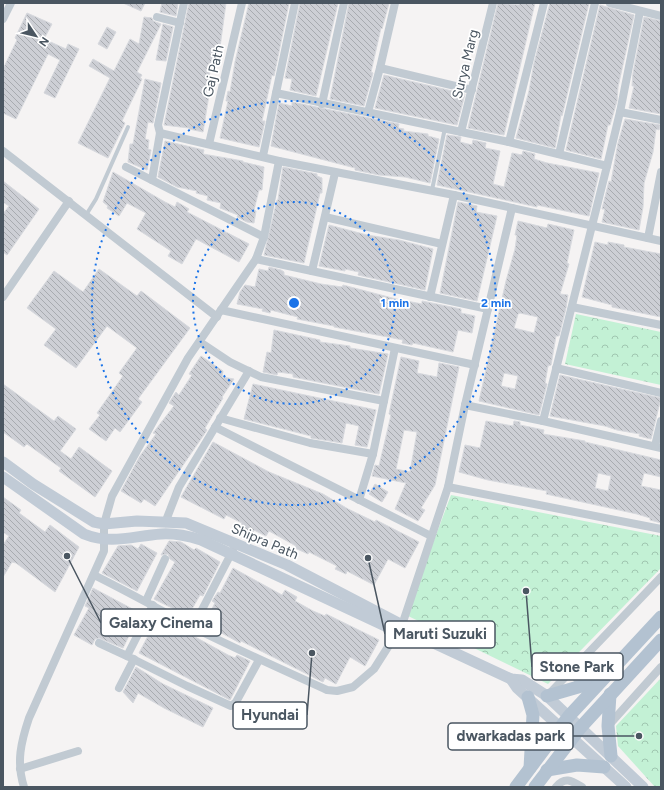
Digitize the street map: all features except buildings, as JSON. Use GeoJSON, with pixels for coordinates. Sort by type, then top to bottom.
{"type":"FeatureCollection","features":[{"type":"Feature","properties":{"kind":"main road"},"geometry":{"type":"LineString","coordinates":[[516,787],[560,726],[600,681],[661,617]]}},
{"type":"Feature","properties":{"kind":"main road"},"geometry":{"type":"LineString","coordinates":[[535,787],[577,732],[610,694],[661,640]]}},
{"type":"Feature","properties":{"kind":"main road"},"geometry":{"type":"LineString","coordinates":[[547,696],[600,681]]}},
{"type":"Feature","properties":{"kind":"main road"},"geometry":{"type":"LineString","coordinates":[[547,770],[608,762],[610,694]]}},
{"type":"Feature","properties":{"kind":"main road"},"geometry":{"type":"LineString","coordinates":[[528,698],[533,715],[530,768]]}},
{"type":"Feature","properties":{"kind":"street"},"geometry":{"type":"LineString","coordinates":[[3,19],[11,3]]}},
{"type":"Feature","properties":{"kind":"street"},"geometry":{"type":"LineString","coordinates":[[152,180],[160,133],[158,125],[184,3]]}},
{"type":"Feature","properties":{"kind":"street","name":"Gaj Path"},"geometry":{"type":"LineString","coordinates":[[209,144],[242,3]]}},
{"type":"Feature","properties":{"kind":"street"},"geometry":{"type":"LineString","coordinates":[[263,156],[295,3]]}},
{"type":"Feature","properties":{"kind":"street"},"geometry":{"type":"LineString","coordinates":[[322,104],[344,3]]}},
{"type":"Feature","properties":{"kind":"street"},"geometry":{"type":"LineString","coordinates":[[368,112],[395,3]]}},
{"type":"Feature","properties":{"kind":"street","name":"Surya Marg"},"geometry":{"type":"LineString","coordinates":[[461,132],[493,3]]}},
{"type":"Feature","properties":{"kind":"street"},"geometry":{"type":"LineString","coordinates":[[509,142],[544,3]]}},
{"type":"Feature","properties":{"kind":"street"},"geometry":{"type":"LineString","coordinates":[[559,154],[595,3]]}},
{"type":"Feature","properties":{"kind":"street"},"geometry":{"type":"LineString","coordinates":[[610,3],[661,16]]}},
{"type":"Feature","properties":{"kind":"street"},"geometry":{"type":"LineString","coordinates":[[543,421],[593,227],[620,112],[640,11]]}},
{"type":"Feature","properties":{"kind":"street"},"geometry":{"type":"LineString","coordinates":[[157,17],[180,23]]}},
{"type":"Feature","properties":{"kind":"street"},"geometry":{"type":"LineString","coordinates":[[380,68],[472,90]]}},
{"type":"Feature","properties":{"kind":"street"},"geometry":{"type":"LineString","coordinates":[[276,93],[322,104],[368,112],[509,142],[607,166]]}},
{"type":"Feature","properties":{"kind":"street"},"geometry":{"type":"LineString","coordinates":[[620,112],[661,120]]}},
{"type":"Feature","properties":{"kind":"street"},"geometry":{"type":"LineString","coordinates":[[160,133],[263,156],[279,161],[454,195],[661,241]]}},
{"type":"Feature","properties":{"kind":"street"},"geometry":{"type":"LineString","coordinates":[[3,151],[217,317]]}},
{"type":"Feature","properties":{"kind":"street"},"geometry":{"type":"LineString","coordinates":[[24,787],[20,769],[19,752],[29,718],[104,551],[104,524],[112,496],[188,358],[256,259],[264,237],[279,161]]}},
{"type":"Feature","properties":{"kind":"street"},"geometry":{"type":"LineString","coordinates":[[126,167],[264,237]]}},
{"type":"Feature","properties":{"kind":"street"},"geometry":{"type":"LineString","coordinates":[[312,271],[335,172]]}},
{"type":"Feature","properties":{"kind":"street"},"geometry":{"type":"LineString","coordinates":[[648,238],[661,172]]}},
{"type":"Feature","properties":{"kind":"street"},"geometry":{"type":"LineString","coordinates":[[430,297],[454,195]]}},
{"type":"Feature","properties":{"kind":"street"},"geometry":{"type":"LineString","coordinates":[[3,297],[69,201]]}},
{"type":"Feature","properties":{"kind":"street"},"geometry":{"type":"LineString","coordinates":[[94,575],[150,603],[193,628],[259,660],[327,690],[337,691],[353,687],[374,669],[400,628],[448,487],[474,365],[512,208]]}},
{"type":"Feature","properties":{"kind":"street"},"geometry":{"type":"LineString","coordinates":[[325,217],[442,244]]}},
{"type":"Feature","properties":{"kind":"street"},"geometry":{"type":"LineString","coordinates":[[256,259],[488,309]]}},
{"type":"Feature","properties":{"kind":"street"},"geometry":{"type":"LineString","coordinates":[[572,307],[661,325]]}},
{"type":"Feature","properties":{"kind":"street"},"geometry":{"type":"LineString","coordinates":[[221,310],[474,365]]}},
{"type":"Feature","properties":{"kind":"street"},"geometry":{"type":"LineString","coordinates":[[200,342],[230,362],[261,377],[384,401]]}},
{"type":"Feature","properties":{"kind":"street"},"geometry":{"type":"LineString","coordinates":[[359,500],[373,454],[395,348]]}},
{"type":"Feature","properties":{"kind":"street"},"geometry":{"type":"LineString","coordinates":[[556,368],[661,393]]}},
{"type":"Feature","properties":{"kind":"street"},"geometry":{"type":"LineString","coordinates":[[165,522],[179,487],[249,371]]}},
{"type":"Feature","properties":{"kind":"street"},"geometry":{"type":"LineString","coordinates":[[465,405],[658,447],[661,421]]}},
{"type":"Feature","properties":{"kind":"street"},"geometry":{"type":"LineString","coordinates":[[220,418],[310,443],[373,454]]}},
{"type":"Feature","properties":{"kind":"street"},"geometry":{"type":"LineString","coordinates":[[215,427],[431,536]]}},
{"type":"Feature","properties":{"kind":"street","name":"Shipra Path"},"geometry":{"type":"LineString","coordinates":[[3,462],[33,484],[94,522],[104,524],[137,522],[186,523],[288,565],[400,628],[511,679],[522,680],[547,696],[569,716],[577,732],[608,762],[643,787]]}},
{"type":"Feature","properties":{"kind":"street"},"geometry":{"type":"LineString","coordinates":[[3,477],[84,534],[104,541],[163,534],[186,535],[201,540],[400,628]]}},
{"type":"Feature","properties":{"kind":"street"},"geometry":{"type":"LineString","coordinates":[[448,487],[661,529]]}},
{"type":"Feature","properties":{"kind":"street"},"geometry":{"type":"LineString","coordinates":[[193,628],[236,544]]}},
{"type":"Feature","properties":{"kind":"street"},"geometry":{"type":"LineString","coordinates":[[119,688],[131,658],[165,559]]}},
{"type":"Feature","properties":{"kind":"street"},"geometry":{"type":"LineString","coordinates":[[547,696],[661,577]]}},
{"type":"Feature","properties":{"kind":"street"},"geometry":{"type":"LineString","coordinates":[[99,643],[231,706],[236,702],[259,660]]}},
{"type":"Feature","properties":{"kind":"street"},"geometry":{"type":"LineString","coordinates":[[579,663],[576,674],[577,679],[585,686]]}},
{"type":"Feature","properties":{"kind":"street"},"geometry":{"type":"LineString","coordinates":[[608,726],[661,667]]}},
{"type":"Feature","properties":{"kind":"street","name":"Shipra Path"},"geometry":{"type":"LineString","coordinates":[[511,679],[517,688],[560,726],[577,732]]}},
{"type":"Feature","properties":{"kind":"street"},"geometry":{"type":"LineString","coordinates":[[20,769],[78,751]]}},
{"type":"Feature","properties":{"kind":"street"},"geometry":{"type":"LineString","coordinates":[[608,762],[626,787]]}},
{"type":"Feature","properties":{"kind":"street"},"geometry":{"type":"LineString","coordinates":[[556,787],[564,780],[570,780],[582,787]]}},
{"type":"Feature","properties":{"kind":"lane"},"geometry":{"type":"LineString","coordinates":[[86,215],[96,199],[128,127]]}},
{"type":"Feature","properties":{"kind":"lane"},"geometry":{"type":"LineString","coordinates":[[432,191],[445,128]]}},
{"type":"Feature","properties":{"kind":"green space"},"geometry":{"type":"Polygon","coordinates":[[[576,314],[661,332],[661,385],[565,364],[576,314]]]}},
{"type":"Feature","properties":{"kind":"green space"},"geometry":{"type":"Polygon","coordinates":[[[451,495],[661,536],[661,568],[548,684],[406,615],[451,495]]]}},
{"type":"Feature","properties":{"kind":"green space"},"geometry":{"type":"Polygon","coordinates":[[[661,678],[661,787],[655,787],[618,746],[616,726],[661,678]]]}},
{"type":"Feature","properties":{"kind":"place","name":"Galaxy Cinema"},"geometry":{"type":"Point","coordinates":[67,556]}},
{"type":"Feature","properties":{"kind":"place","name":"Maruti Suzuki"},"geometry":{"type":"Point","coordinates":[368,558]}},
{"type":"Feature","properties":{"kind":"place","name":"Stone Park"},"geometry":{"type":"Point","coordinates":[526,591]}},
{"type":"Feature","properties":{"kind":"place","name":"Hyundai"},"geometry":{"type":"Point","coordinates":[312,653]}},
{"type":"Feature","properties":{"kind":"place","name":"dwarkadas park"},"geometry":{"type":"Point","coordinates":[639,736]}}]}
